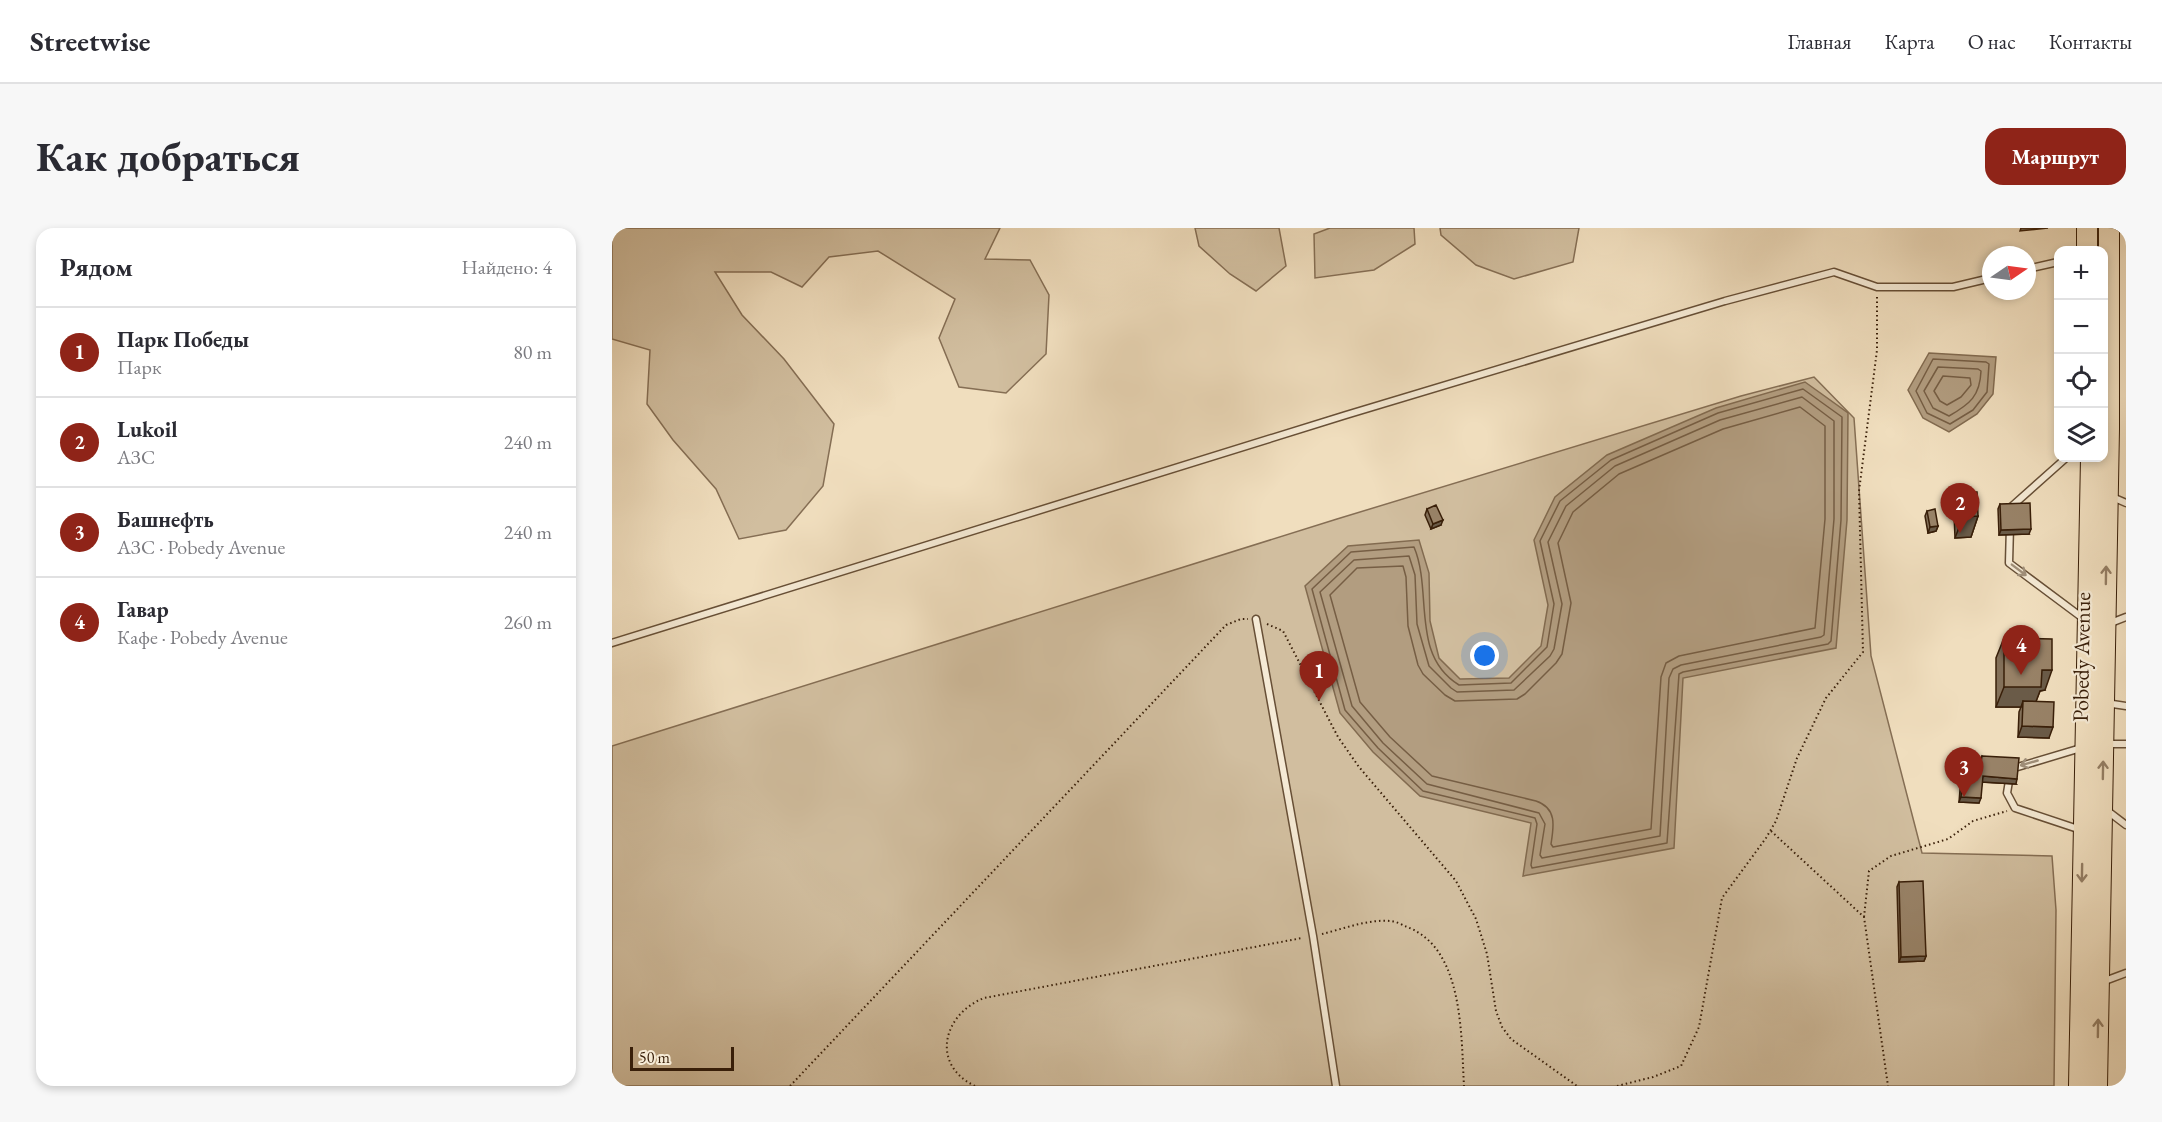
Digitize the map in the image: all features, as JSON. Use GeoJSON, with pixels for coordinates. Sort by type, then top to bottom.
{"type":"FeatureCollection","features":[{"type":"Feature","properties":{"kind":"main road"},"geometry":{"type":"LineString","coordinates":[[2087,228],[2087,246]]}},
{"type":"Feature","properties":{"kind":"main road","name":"Pobedy Avenue"},"geometry":{"type":"LineString","coordinates":[[2079,1086],[2082,830],[2094,745],[2104,703],[2096,623],[2117,499],[2109,228]]}},
{"type":"Feature","properties":{"kind":"main road","name":"Pobedy Avenue"},"geometry":{"type":"LineString","coordinates":[[2091,462],[2096,623],[2094,745],[2102,806],[2097,1086]]}},
{"type":"Feature","properties":{"kind":"lane"},"geometry":{"type":"LineString","coordinates":[[2036,267],[2054,263]]}},
{"type":"Feature","properties":{"kind":"lane"},"geometry":{"type":"LineString","coordinates":[[612,643],[1346,415],[1725,301],[1834,272],[1877,287],[1953,287],[1982,280]]}},
{"type":"Feature","properties":{"kind":"lane"},"geometry":{"type":"LineString","coordinates":[[2062,462],[2011,508],[2009,563],[2096,623],[2126,617]]}},
{"type":"Feature","properties":{"kind":"lane"},"geometry":{"type":"LineString","coordinates":[[1256,619],[1313,936],[1336,1086]]}},
{"type":"Feature","properties":{"kind":"lane"},"geometry":{"type":"LineString","coordinates":[[2104,703],[2126,706]]}},
{"type":"Feature","properties":{"kind":"lane"},"geometry":{"type":"LineString","coordinates":[[2082,830],[2015,808],[2007,793],[2011,769],[2094,745],[2126,744]]}},
{"type":"Feature","properties":{"kind":"lane"},"geometry":{"type":"LineString","coordinates":[[2102,806],[2126,825]]}},
{"type":"Feature","properties":{"kind":"lane"},"geometry":{"type":"LineString","coordinates":[[2098,983],[2126,973]]}},
{"type":"Feature","properties":{"kind":"path"},"geometry":{"type":"LineString","coordinates":[[1617,1086],[1653,1077],[1681,1065],[1699,1027],[1722,897],[1776,821],[1797,758],[1826,698],[1863,652],[1859,490],[1877,350],[1877,287]]}},
{"type":"Feature","properties":{"kind":"path"},"geometry":{"type":"LineString","coordinates":[[790,1086],[1226,625],[1241,619],[1256,619],[1283,631],[1338,737],[1373,783],[1456,881],[1476,918],[1487,954],[1496,1011],[1502,1027],[1511,1039],[1577,1086]]}},
{"type":"Feature","properties":{"kind":"path"},"geometry":{"type":"LineString","coordinates":[[1888,1086],[1864,917],[1869,871],[1891,856],[1948,839],[1973,821],[2015,808]]}},
{"type":"Feature","properties":{"kind":"path"},"geometry":{"type":"LineString","coordinates":[[1770,831],[1864,917]]}},
{"type":"Feature","properties":{"kind":"path"},"geometry":{"type":"LineString","coordinates":[[975,1086],[965,1081],[949,1063],[947,1038],[953,1020],[969,1004],[984,998],[1232,952],[1373,922],[1391,921],[1419,931],[1444,957],[1455,990],[1461,1034],[1464,1086]]}},
{"type":"Feature","properties":{"kind":"shaded area"},"geometry":{"type":"Polygon","coordinates":[[[612,228],[1000,228],[985,259],[1030,260],[1049,295],[1046,354],[1006,393],[959,387],[939,338],[955,299],[878,251],[829,257],[802,287],[771,272],[715,272],[742,315],[784,359],[834,424],[823,486],[786,530],[739,539],[716,489],[673,440],[647,404],[650,350],[612,339],[612,228]]]}},
{"type":"Feature","properties":{"kind":"shaded area"},"geometry":{"type":"Polygon","coordinates":[[[1195,228],[1279,228],[1286,266],[1256,291],[1230,274],[1199,246],[1195,228]]]}},
{"type":"Feature","properties":{"kind":"shaded area"},"geometry":{"type":"Polygon","coordinates":[[[1330,228],[1414,228],[1415,244],[1374,270],[1315,278],[1314,234],[1330,228]]]}},
{"type":"Feature","properties":{"kind":"shaded area"},"geometry":{"type":"Polygon","coordinates":[[[1440,228],[1579,228],[1573,262],[1514,279],[1476,265],[1441,235],[1440,228]]]}},
{"type":"Feature","properties":{"kind":"shaded area"},"geometry":{"type":"Polygon","coordinates":[[[1814,377],[1854,418],[1871,656],[1922,853],[2052,856],[2056,910],[2054,1086],[612,1086],[612,746],[1337,519],[1741,396],[1814,377]]]}},
{"type":"Feature","properties":{"kind":"water"},"geometry":{"type":"Polygon","coordinates":[[[1929,353],[1996,357],[1993,394],[1977,414],[1949,432],[1923,418],[1908,390],[1929,353]]]}},
{"type":"Feature","properties":{"kind":"water"},"geometry":{"type":"Polygon","coordinates":[[[1805,382],[1848,413],[1847,520],[1836,648],[1683,678],[1674,848],[1523,876],[1531,823],[1420,796],[1373,752],[1340,713],[1305,586],[1348,546],[1419,540],[1429,573],[1430,621],[1439,658],[1460,679],[1509,678],[1541,646],[1548,605],[1534,540],[1555,497],[1607,455],[1716,408],[1805,382]]]}},
{"type":"Feature","properties":{"kind":"building"},"geometry":{"type":"Polygon","coordinates":[[[1962,492],[1977,492],[1978,516],[1963,517],[1962,492]]]}},
{"type":"Feature","properties":{"kind":"building"},"geometry":{"type":"Polygon","coordinates":[[[2030,503],[2031,529],[2001,530],[2000,504],[2030,503]]]}},
{"type":"Feature","properties":{"kind":"building"},"geometry":{"type":"Polygon","coordinates":[[[1436,505],[1443,520],[1433,524],[1427,509],[1436,505]]]}},
{"type":"Feature","properties":{"kind":"building"},"geometry":{"type":"Polygon","coordinates":[[[1935,509],[1938,526],[1930,527],[1927,511],[1935,509]]]}},
{"type":"Feature","properties":{"kind":"building"},"geometry":{"type":"Polygon","coordinates":[[[2004,638],[2052,639],[2052,670],[2042,670],[2041,687],[2004,687],[2004,638]]]}},
{"type":"Feature","properties":{"kind":"building"},"geometry":{"type":"Polygon","coordinates":[[[2023,701],[2054,702],[2053,727],[2022,726],[2023,701]]]}},
{"type":"Feature","properties":{"kind":"building"},"geometry":{"type":"Polygon","coordinates":[[[1982,756],[2019,758],[2017,779],[1983,776],[1981,798],[1961,797],[1964,761],[1981,762],[1982,756]]]}},
{"type":"Feature","properties":{"kind":"building"},"geometry":{"type":"Polygon","coordinates":[[[1923,881],[1926,956],[1901,957],[1899,882],[1923,881]]]}},
{"type":"Feature","properties":{"kind":"place","name":"Lukoil"},"geometry":{"type":"Point","coordinates":[1960,533]}},
{"type":"Feature","properties":{"kind":"place","name":"Гавар"},"geometry":{"type":"Point","coordinates":[2021,675]}},
{"type":"Feature","properties":{"kind":"place","name":"Парк Победы"},"geometry":{"type":"Point","coordinates":[1319,701]}},
{"type":"Feature","properties":{"kind":"place","name":"Башнефть"},"geometry":{"type":"Point","coordinates":[1964,797]}}]}
